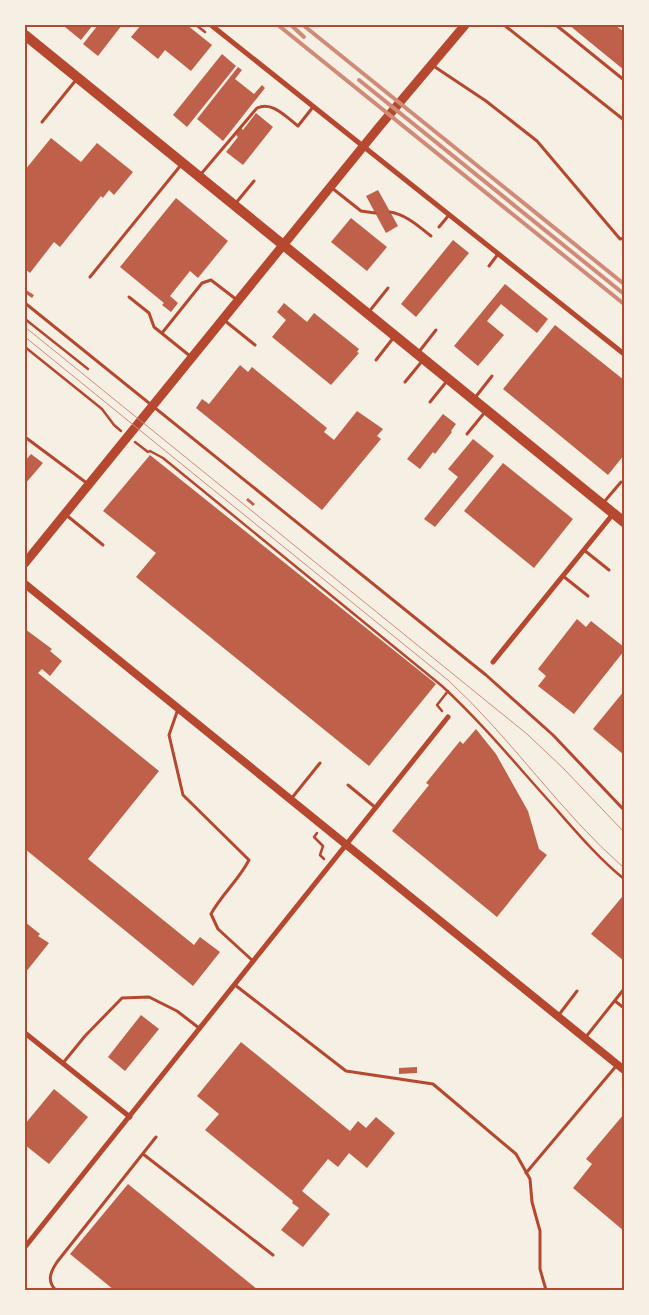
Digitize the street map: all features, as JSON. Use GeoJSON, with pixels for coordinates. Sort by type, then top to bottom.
{"type":"FeatureCollection","features":[{"type":"Feature","properties":{"kind":"main road"},"geometry":{"type":"LineString","coordinates":[[25,563],[330,187],[465,25]]}},
{"type":"Feature","properties":{"kind":"main road"},"geometry":{"type":"LineString","coordinates":[[25,35],[624,522]]}},
{"type":"Feature","properties":{"kind":"street"},"geometry":{"type":"LineString","coordinates":[[211,25],[624,354]]}},
{"type":"Feature","properties":{"kind":"street"},"geometry":{"type":"LineString","coordinates":[[493,662],[613,514]]}},
{"type":"Feature","properties":{"kind":"street"},"geometry":{"type":"LineString","coordinates":[[25,584],[624,1070]]}},
{"type":"Feature","properties":{"kind":"street"},"geometry":{"type":"LineString","coordinates":[[25,1247],[448,717]]}},
{"type":"Feature","properties":{"kind":"street"},"geometry":{"type":"LineString","coordinates":[[25,1033],[130,1117]]}},
{"type":"Feature","properties":{"kind":"lane"},"geometry":{"type":"LineString","coordinates":[[504,25],[624,120]]}},
{"type":"Feature","properties":{"kind":"lane"},"geometry":{"type":"LineString","coordinates":[[556,25],[624,80]]}},
{"type":"Feature","properties":{"kind":"lane"},"geometry":{"type":"LineString","coordinates":[[431,65],[486,101],[536,141],[620,240],[624,238]]}},
{"type":"Feature","properties":{"kind":"lane"},"geometry":{"type":"LineString","coordinates":[[42,122],[78,78]]}},
{"type":"Feature","properties":{"kind":"lane"},"geometry":{"type":"LineString","coordinates":[[200,176],[257,108],[264,105],[270,106],[298,126],[313,107]]}},
{"type":"Feature","properties":{"kind":"lane"},"geometry":{"type":"LineString","coordinates":[[90,277],[183,162]]}},
{"type":"Feature","properties":{"kind":"lane"},"geometry":{"type":"LineString","coordinates":[[234,204],[254,181]]}},
{"type":"Feature","properties":{"kind":"lane"},"geometry":{"type":"LineString","coordinates":[[330,187],[362,211],[375,212]]}},
{"type":"Feature","properties":{"kind":"lane"},"geometry":{"type":"LineString","coordinates":[[390,212],[407,217],[431,236]]}},
{"type":"Feature","properties":{"kind":"lane"},"geometry":{"type":"LineString","coordinates":[[439,227],[449,215]]}},
{"type":"Feature","properties":{"kind":"lane"},"geometry":{"type":"LineString","coordinates":[[489,266],[498,254]]}},
{"type":"Feature","properties":{"kind":"lane"},"geometry":{"type":"LineString","coordinates":[[162,333],[202,283],[211,280],[239,301]]}},
{"type":"Feature","properties":{"kind":"lane"},"geometry":{"type":"LineString","coordinates":[[368,312],[388,288]]}},
{"type":"Feature","properties":{"kind":"lane"},"geometry":{"type":"LineString","coordinates":[[129,298],[149,313],[154,327],[192,358]]}},
{"type":"Feature","properties":{"kind":"lane"},"geometry":{"type":"LineString","coordinates":[[25,303],[486,675],[553,735],[624,810]]}},
{"type":"Feature","properties":{"kind":"lane"},"geometry":{"type":"LineString","coordinates":[[223,320],[255,345]]}},
{"type":"Feature","properties":{"kind":"lane"},"geometry":{"type":"LineString","coordinates":[[405,382],[436,330]]}},
{"type":"Feature","properties":{"kind":"lane"},"geometry":{"type":"LineString","coordinates":[[376,360],[396,335]]}},
{"type":"Feature","properties":{"kind":"lane"},"geometry":{"type":"LineString","coordinates":[[474,399],[492,376]]}},
{"type":"Feature","properties":{"kind":"lane"},"geometry":{"type":"LineString","coordinates":[[430,402],[449,379]]}},
{"type":"Feature","properties":{"kind":"lane"},"geometry":{"type":"LineString","coordinates":[[467,434],[487,410]]}},
{"type":"Feature","properties":{"kind":"lane"},"geometry":{"type":"LineString","coordinates":[[25,437],[89,484]]}},
{"type":"Feature","properties":{"kind":"lane"},"geometry":{"type":"LineString","coordinates":[[602,505],[622,482]]}},
{"type":"Feature","properties":{"kind":"lane"},"geometry":{"type":"LineString","coordinates":[[65,514],[103,545]]}},
{"type":"Feature","properties":{"kind":"lane"},"geometry":{"type":"LineString","coordinates":[[584,550],[609,570]]}},
{"type":"Feature","properties":{"kind":"lane"},"geometry":{"type":"LineString","coordinates":[[563,576],[588,596]]}},
{"type":"Feature","properties":{"kind":"lane"},"geometry":{"type":"LineString","coordinates":[[178,708],[169,735],[184,795],[249,860],[241,875],[216,904],[211,914],[218,929],[254,961]]}},
{"type":"Feature","properties":{"kind":"lane"},"geometry":{"type":"LineString","coordinates":[[290,800],[320,762]]}},
{"type":"Feature","properties":{"kind":"lane"},"geometry":{"type":"LineString","coordinates":[[348,785],[376,808]]}},
{"type":"Feature","properties":{"kind":"lane"},"geometry":{"type":"LineString","coordinates":[[235,985],[346,1071],[433,1084],[516,1154],[530,1179],[532,1202],[540,1231],[540,1269],[546,1290]]}},
{"type":"Feature","properties":{"kind":"lane"},"geometry":{"type":"LineString","coordinates":[[585,1038],[624,989]]}},
{"type":"Feature","properties":{"kind":"lane"},"geometry":{"type":"LineString","coordinates":[[557,1016],[577,991]]}},
{"type":"Feature","properties":{"kind":"lane"},"geometry":{"type":"LineString","coordinates":[[63,1063],[85,1036],[122,998],[148,997],[177,1011],[200,1029]]}},
{"type":"Feature","properties":{"kind":"lane"},"geometry":{"type":"LineString","coordinates":[[615,1001],[624,1008]]}},
{"type":"Feature","properties":{"kind":"lane"},"geometry":{"type":"LineString","coordinates":[[526,1173],[617,1065]]}},
{"type":"Feature","properties":{"kind":"lane"},"geometry":{"type":"LineString","coordinates":[[56,1290],[51,1282],[50,1273],[57,1262],[156,1137]]}},
{"type":"Feature","properties":{"kind":"lane"},"geometry":{"type":"LineString","coordinates":[[143,1154],[273,1255]]}},
{"type":"Feature","properties":{"kind":"path"},"geometry":{"type":"LineString","coordinates":[[25,319],[88,369]]}},
{"type":"Feature","properties":{"kind":"path"},"geometry":{"type":"LineString","coordinates":[[25,347],[102,410],[117,427]]}},
{"type":"Feature","properties":{"kind":"path"},"geometry":{"type":"LineString","coordinates":[[143,448],[163,458],[448,691],[479,721],[599,856],[624,878]]}},
{"type":"Feature","properties":{"kind":"path"},"geometry":{"type":"LineString","coordinates":[[448,691],[437,705],[448,717]]}},
{"type":"Feature","properties":{"kind":"path"},"geometry":{"type":"LineString","coordinates":[[318,833],[314,837],[323,846],[320,855],[325,859]]}},
{"type":"Feature","properties":{"kind":"building"},"geometry":{"type":"Polygon","coordinates":[[[67,25],[93,25],[81,40],[65,27],[67,25]]]}},
{"type":"Feature","properties":{"kind":"building"},"geometry":{"type":"Polygon","coordinates":[[[98,25],[122,25],[98,56],[83,44],[98,25]]]}},
{"type":"Feature","properties":{"kind":"building"},"geometry":{"type":"Polygon","coordinates":[[[141,25],[187,25],[212,45],[191,71],[165,50],[158,59],[131,37],[141,25]]]}},
{"type":"Feature","properties":{"kind":"building"},"geometry":{"type":"Polygon","coordinates":[[[569,25],[615,25],[624,32],[624,70],[569,25]]]}},
{"type":"Feature","properties":{"kind":"building"},"geometry":{"type":"Polygon","coordinates":[[[222,54],[236,66],[187,127],[173,115],[222,54]]]}},
{"type":"Feature","properties":{"kind":"building"},"geometry":{"type":"Polygon","coordinates":[[[238,67],[242,70],[235,79],[254,94],[262,85],[265,88],[223,141],[197,119],[238,67]]]}},
{"type":"Feature","properties":{"kind":"building"},"geometry":{"type":"Polygon","coordinates":[[[256,113],[273,127],[243,165],[226,152],[238,137],[236,135],[241,128],[243,130],[256,113]]]}},
{"type":"Feature","properties":{"kind":"building"},"geometry":{"type":"Polygon","coordinates":[[[51,138],[81,162],[97,143],[133,172],[114,195],[109,190],[103,198],[101,196],[60,247],[54,242],[30,273],[25,269],[25,170],[51,138]]]}},
{"type":"Feature","properties":{"kind":"building"},"geometry":{"type":"Polygon","coordinates":[[[378,190],[398,226],[386,233],[366,196],[378,190]]]}},
{"type":"Feature","properties":{"kind":"building"},"geometry":{"type":"Polygon","coordinates":[[[176,198],[228,241],[198,278],[190,271],[170,296],[178,303],[171,312],[162,305],[164,303],[120,267],[176,198]]]}},
{"type":"Feature","properties":{"kind":"building"},"geometry":{"type":"Polygon","coordinates":[[[351,218],[387,247],[367,271],[331,242],[351,218]]]}},
{"type":"Feature","properties":{"kind":"building"},"geometry":{"type":"Polygon","coordinates":[[[453,240],[469,253],[416,317],[401,304],[453,240]]]}},
{"type":"Feature","properties":{"kind":"building"},"geometry":{"type":"Polygon","coordinates":[[[505,284],[548,319],[537,333],[501,304],[487,321],[504,335],[478,366],[454,346],[505,284]]]}},
{"type":"Feature","properties":{"kind":"building"},"geometry":{"type":"Polygon","coordinates":[[[26,290],[34,295],[32,298],[25,293],[26,290]]]}},
{"type":"Feature","properties":{"kind":"building"},"geometry":{"type":"Polygon","coordinates":[[[284,303],[307,322],[314,313],[359,349],[357,352],[359,353],[331,385],[272,337],[286,320],[277,312],[284,303]]]}},
{"type":"Feature","properties":{"kind":"building"},"geometry":{"type":"Polygon","coordinates":[[[555,325],[624,380],[624,455],[608,475],[503,389],[555,325]]]}},
{"type":"Feature","properties":{"kind":"building"},"geometry":{"type":"Polygon","coordinates":[[[240,365],[248,372],[252,367],[327,428],[324,432],[334,440],[357,411],[383,429],[377,436],[381,439],[322,510],[196,408],[202,399],[209,404],[240,365]]]}},
{"type":"Feature","properties":{"kind":"building"},"geometry":{"type":"Polygon","coordinates":[[[443,414],[456,424],[435,454],[433,452],[420,469],[407,459],[443,414]]]}},
{"type":"Feature","properties":{"kind":"building"},"geometry":{"type":"Polygon","coordinates":[[[473,439],[494,456],[435,527],[424,519],[458,477],[448,469],[473,439]]]}},
{"type":"Feature","properties":{"kind":"building"},"geometry":{"type":"Polygon","coordinates":[[[31,454],[43,463],[25,484],[25,461],[31,454]]]}},
{"type":"Feature","properties":{"kind":"building"},"geometry":{"type":"Polygon","coordinates":[[[150,455],[436,684],[369,766],[136,577],[156,553],[103,511],[150,455]]]}},
{"type":"Feature","properties":{"kind":"building"},"geometry":{"type":"Polygon","coordinates":[[[503,463],[573,519],[534,568],[464,511],[503,463]]]}},
{"type":"Feature","properties":{"kind":"building"},"geometry":{"type":"Polygon","coordinates":[[[248,498],[255,504],[253,506],[246,500],[248,498]]]}},
{"type":"Feature","properties":{"kind":"building"},"geometry":{"type":"Polygon","coordinates":[[[577,619],[586,627],[591,621],[624,647],[624,651],[574,714],[538,686],[546,676],[538,669],[577,619]]]}},
{"type":"Feature","properties":{"kind":"building"},"geometry":{"type":"Polygon","coordinates":[[[25,629],[52,649],[50,651],[62,661],[50,676],[42,669],[38,673],[159,771],[88,859],[194,945],[200,937],[220,952],[193,986],[25,849],[25,629]]]}},
{"type":"Feature","properties":{"kind":"building"},"geometry":{"type":"Polygon","coordinates":[[[624,691],[624,755],[593,729],[624,691]]]}},
{"type":"Feature","properties":{"kind":"building"},"geometry":{"type":"Polygon","coordinates":[[[476,729],[496,754],[528,811],[539,849],[547,855],[497,917],[392,831],[429,785],[426,783],[460,741],[463,744],[476,729]]]}},
{"type":"Feature","properties":{"kind":"building"},"geometry":{"type":"Polygon","coordinates":[[[622,897],[624,899],[624,961],[591,934],[622,897]]]}},
{"type":"Feature","properties":{"kind":"building"},"geometry":{"type":"Polygon","coordinates":[[[25,922],[40,934],[38,936],[49,943],[25,973],[25,922]]]}},
{"type":"Feature","properties":{"kind":"building"},"geometry":{"type":"Polygon","coordinates":[[[141,1015],[159,1029],[125,1071],[108,1057],[141,1015]]]}},
{"type":"Feature","properties":{"kind":"building"},"geometry":{"type":"Polygon","coordinates":[[[241,1042],[350,1131],[358,1121],[366,1128],[376,1117],[395,1133],[367,1168],[349,1153],[338,1167],[328,1159],[302,1191],[330,1214],[303,1247],[281,1230],[299,1208],[292,1203],[293,1201],[205,1130],[219,1114],[197,1096],[241,1042]]]}},
{"type":"Feature","properties":{"kind":"building"},"geometry":{"type":"Polygon","coordinates":[[[417,1067],[417,1073],[399,1074],[399,1068],[417,1067]]]}},
{"type":"Feature","properties":{"kind":"building"},"geometry":{"type":"Polygon","coordinates":[[[54,1089],[88,1117],[49,1164],[25,1145],[25,1124],[54,1089]]]}},
{"type":"Feature","properties":{"kind":"building"},"geometry":{"type":"Polygon","coordinates":[[[624,1114],[624,1231],[573,1188],[592,1164],[586,1159],[624,1114]]]}},
{"type":"Feature","properties":{"kind":"building"},"geometry":{"type":"Polygon","coordinates":[[[128,1184],[258,1290],[114,1290],[70,1254],[128,1184]]]}},
{"type":"Feature","properties":{"kind":"tram line"},"geometry":{"type":"LineString","coordinates":[[25,327],[527,734],[563,768],[624,832]]}},
{"type":"Feature","properties":{"kind":"tram line"},"geometry":{"type":"LineString","coordinates":[[25,337],[449,681],[494,727],[557,800],[624,868]]}},
{"type":"Feature","properties":{"kind":"railway"},"geometry":{"type":"LineString","coordinates":[[278,25],[624,304]]}},
{"type":"Feature","properties":{"kind":"railway"},"geometry":{"type":"LineString","coordinates":[[291,25],[304,37]]}},
{"type":"Feature","properties":{"kind":"railway"},"geometry":{"type":"LineString","coordinates":[[303,25],[624,284]]}},
{"type":"Feature","properties":{"kind":"railway"},"geometry":{"type":"LineString","coordinates":[[359,80],[624,294]]}}]}
